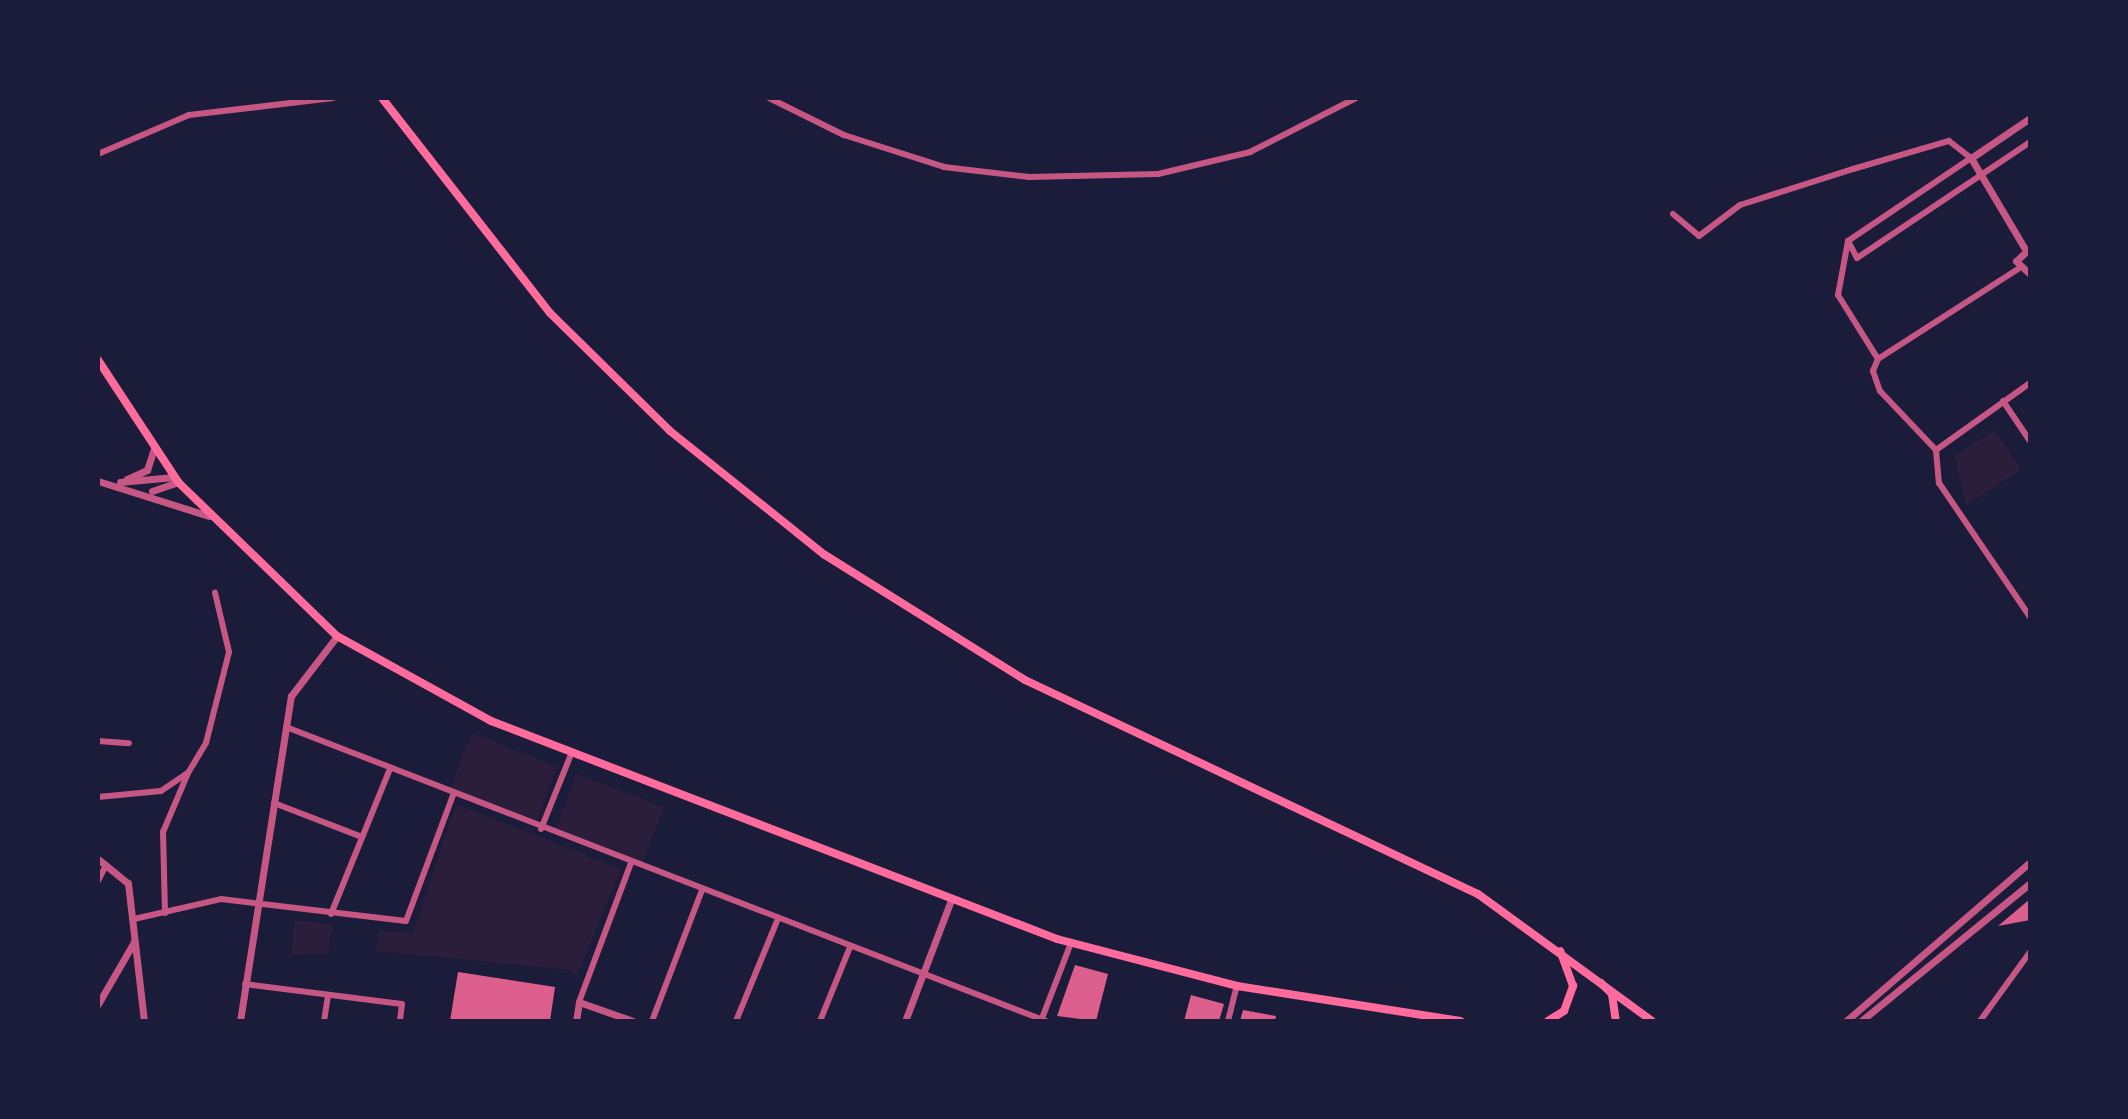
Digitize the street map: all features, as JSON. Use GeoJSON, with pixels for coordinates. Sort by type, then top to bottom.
{"type":"FeatureCollection","features":[{"type":"Feature","properties":{"kind":"main road"},"geometry":{"type":"LineString","coordinates":[[382,98],[508,265],[550,313],[670,431],[915,616],[1025,680],[1478,894],[1584,965],[1652,1021]]}},
{"type":"Feature","properties":{"kind":"main road"},"geometry":{"type":"LineString","coordinates":[[98,360],[176,480],[209,516],[337,636],[407,680],[572,752],[951,900],[1071,943],[1237,986],[1460,1021]]}},
{"type":"Feature","properties":{"kind":"main road"},"geometry":{"type":"LineString","coordinates":[[1548,1021],[1564,1011],[1573,986],[1555,944]]}},
{"type":"Feature","properties":{"kind":"main road"},"geometry":{"type":"LineString","coordinates":[[1584,965],[1612,994],[1616,1021]]}},
{"type":"Feature","properties":{"kind":"street"},"geometry":{"type":"LineString","coordinates":[[98,154],[189,115],[333,98]]}},
{"type":"Feature","properties":{"kind":"street"},"geometry":{"type":"LineString","coordinates":[[769,98],[844,135],[944,167],[1029,177],[1158,174],[1235,156],[1322,121],[1356,98]]}},
{"type":"Feature","properties":{"kind":"street"},"geometry":{"type":"LineString","coordinates":[[1878,359],[1838,295],[1848,241],[2030,118]]}},
{"type":"Feature","properties":{"kind":"street"},"geometry":{"type":"LineString","coordinates":[[1673,214],[1699,236],[1740,205],[1949,141],[1971,158],[2027,248],[2018,269],[1878,359],[1873,371],[1880,391],[1936,450],[1939,483],[2030,617]]}},
{"type":"Feature","properties":{"kind":"street"},"geometry":{"type":"LineString","coordinates":[[1848,241],[1857,258],[2030,142]]}},
{"type":"Feature","properties":{"kind":"street"},"geometry":{"type":"LineString","coordinates":[[2018,269],[2030,274]]}},
{"type":"Feature","properties":{"kind":"street"},"geometry":{"type":"LineString","coordinates":[[1936,450],[2030,383]]}},
{"type":"Feature","properties":{"kind":"street"},"geometry":{"type":"LineString","coordinates":[[2003,401],[2030,441]]}},
{"type":"Feature","properties":{"kind":"street"},"geometry":{"type":"LineString","coordinates":[[110,483],[147,470],[154,448]]}},
{"type":"Feature","properties":{"kind":"street"},"geometry":{"type":"LineString","coordinates":[[110,483],[176,480]]}},
{"type":"Feature","properties":{"kind":"street"},"geometry":{"type":"LineString","coordinates":[[146,491],[176,480]]}},
{"type":"Feature","properties":{"kind":"street"},"geometry":{"type":"LineString","coordinates":[[98,481],[146,491],[209,516]]}},
{"type":"Feature","properties":{"kind":"street"},"geometry":{"type":"LineString","coordinates":[[165,913],[163,832],[188,773],[206,743],[229,652],[215,593]]}},
{"type":"Feature","properties":{"kind":"street"},"geometry":{"type":"LineString","coordinates":[[240,1021],[291,696],[337,636]]}},
{"type":"Feature","properties":{"kind":"street"},"geometry":{"type":"LineString","coordinates":[[286,727],[389,771],[1043,1020],[1071,943]]}},
{"type":"Feature","properties":{"kind":"street"},"geometry":{"type":"LineString","coordinates":[[98,741],[129,743]]}},
{"type":"Feature","properties":{"kind":"street"},"geometry":{"type":"LineString","coordinates":[[541,829],[572,752]]}},
{"type":"Feature","properties":{"kind":"street"},"geometry":{"type":"LineString","coordinates":[[331,914],[389,771]]}},
{"type":"Feature","properties":{"kind":"street"},"geometry":{"type":"LineString","coordinates":[[98,797],[161,791],[188,773]]}},
{"type":"Feature","properties":{"kind":"street"},"geometry":{"type":"LineString","coordinates":[[134,919],[221,899],[258,906],[406,921],[453,795]]}},
{"type":"Feature","properties":{"kind":"street"},"geometry":{"type":"LineString","coordinates":[[274,803],[362,837]]}},
{"type":"Feature","properties":{"kind":"street"},"geometry":{"type":"LineString","coordinates":[[98,859],[128,883],[144,1021]]}},
{"type":"Feature","properties":{"kind":"street"},"geometry":{"type":"LineString","coordinates":[[1846,1021],[2030,862]]}},
{"type":"Feature","properties":{"kind":"street"},"geometry":{"type":"LineString","coordinates":[[576,1021],[579,1002],[631,863]]}},
{"type":"Feature","properties":{"kind":"street"},"geometry":{"type":"LineString","coordinates":[[98,881],[106,865]]}},
{"type":"Feature","properties":{"kind":"street"},"geometry":{"type":"LineString","coordinates":[[1861,1021],[2030,883]]}},
{"type":"Feature","properties":{"kind":"street"},"geometry":{"type":"LineString","coordinates":[[652,1021],[702,890]]}},
{"type":"Feature","properties":{"kind":"street"},"geometry":{"type":"LineString","coordinates":[[905,1021],[951,900]]}},
{"type":"Feature","properties":{"kind":"street"},"geometry":{"type":"LineString","coordinates":[[1975,909],[1985,919]]}},
{"type":"Feature","properties":{"kind":"street"},"geometry":{"type":"LineString","coordinates":[[736,1021],[777,921]]}},
{"type":"Feature","properties":{"kind":"street"},"geometry":{"type":"LineString","coordinates":[[98,1004],[134,942]]}},
{"type":"Feature","properties":{"kind":"street"},"geometry":{"type":"LineString","coordinates":[[820,1021],[850,947]]}},
{"type":"Feature","properties":{"kind":"street"},"geometry":{"type":"LineString","coordinates":[[1980,1021],[2030,952]]}},
{"type":"Feature","properties":{"kind":"street"},"geometry":{"type":"LineString","coordinates":[[245,984],[402,1004],[400,1021]]}},
{"type":"Feature","properties":{"kind":"street"},"geometry":{"type":"LineString","coordinates":[[1228,1021],[1237,986]]}},
{"type":"Feature","properties":{"kind":"street"},"geometry":{"type":"LineString","coordinates":[[324,1021],[328,995]]}},
{"type":"Feature","properties":{"kind":"street"},"geometry":{"type":"LineString","coordinates":[[579,1002],[633,1021]]}},
{"type":"Feature","properties":{"kind":"shaded area"},"geometry":{"type":"Polygon","coordinates":[[[1995,430],[2021,470],[1966,505],[1954,456],[1995,430]]]}},
{"type":"Feature","properties":{"kind":"shaded area"},"geometry":{"type":"Polygon","coordinates":[[[472,733],[557,767],[537,820],[450,788],[472,733]]]}},
{"type":"Feature","properties":{"kind":"shaded area"},"geometry":{"type":"Polygon","coordinates":[[[577,774],[664,807],[643,862],[556,828],[577,774]]]}},
{"type":"Feature","properties":{"kind":"shaded area"},"geometry":{"type":"Polygon","coordinates":[[[456,804],[621,869],[576,978],[570,970],[376,951],[379,930],[413,934],[456,804]]]}},
{"type":"Feature","properties":{"kind":"shaded area"},"geometry":{"type":"Polygon","coordinates":[[[294,920],[333,924],[328,954],[291,955],[294,920]]]}},
{"type":"Feature","properties":{"kind":"building"},"geometry":{"type":"Polygon","coordinates":[[[2030,899],[2030,920],[1998,926],[2030,899]]]}},
{"type":"Feature","properties":{"kind":"building"},"geometry":{"type":"Polygon","coordinates":[[[1075,965],[1108,974],[1096,1021],[1057,1016],[1075,965]]]}},
{"type":"Feature","properties":{"kind":"building"},"geometry":{"type":"Polygon","coordinates":[[[458,972],[555,987],[550,1021],[450,1021],[458,972]]]}},
{"type":"Feature","properties":{"kind":"building"},"geometry":{"type":"Polygon","coordinates":[[[1191,995],[1224,1004],[1219,1021],[1184,1021],[1191,995]]]}},
{"type":"Feature","properties":{"kind":"building"},"geometry":{"type":"Polygon","coordinates":[[[1243,1010],[1276,1016],[1275,1021],[1240,1021],[1243,1010]]]}}]}
